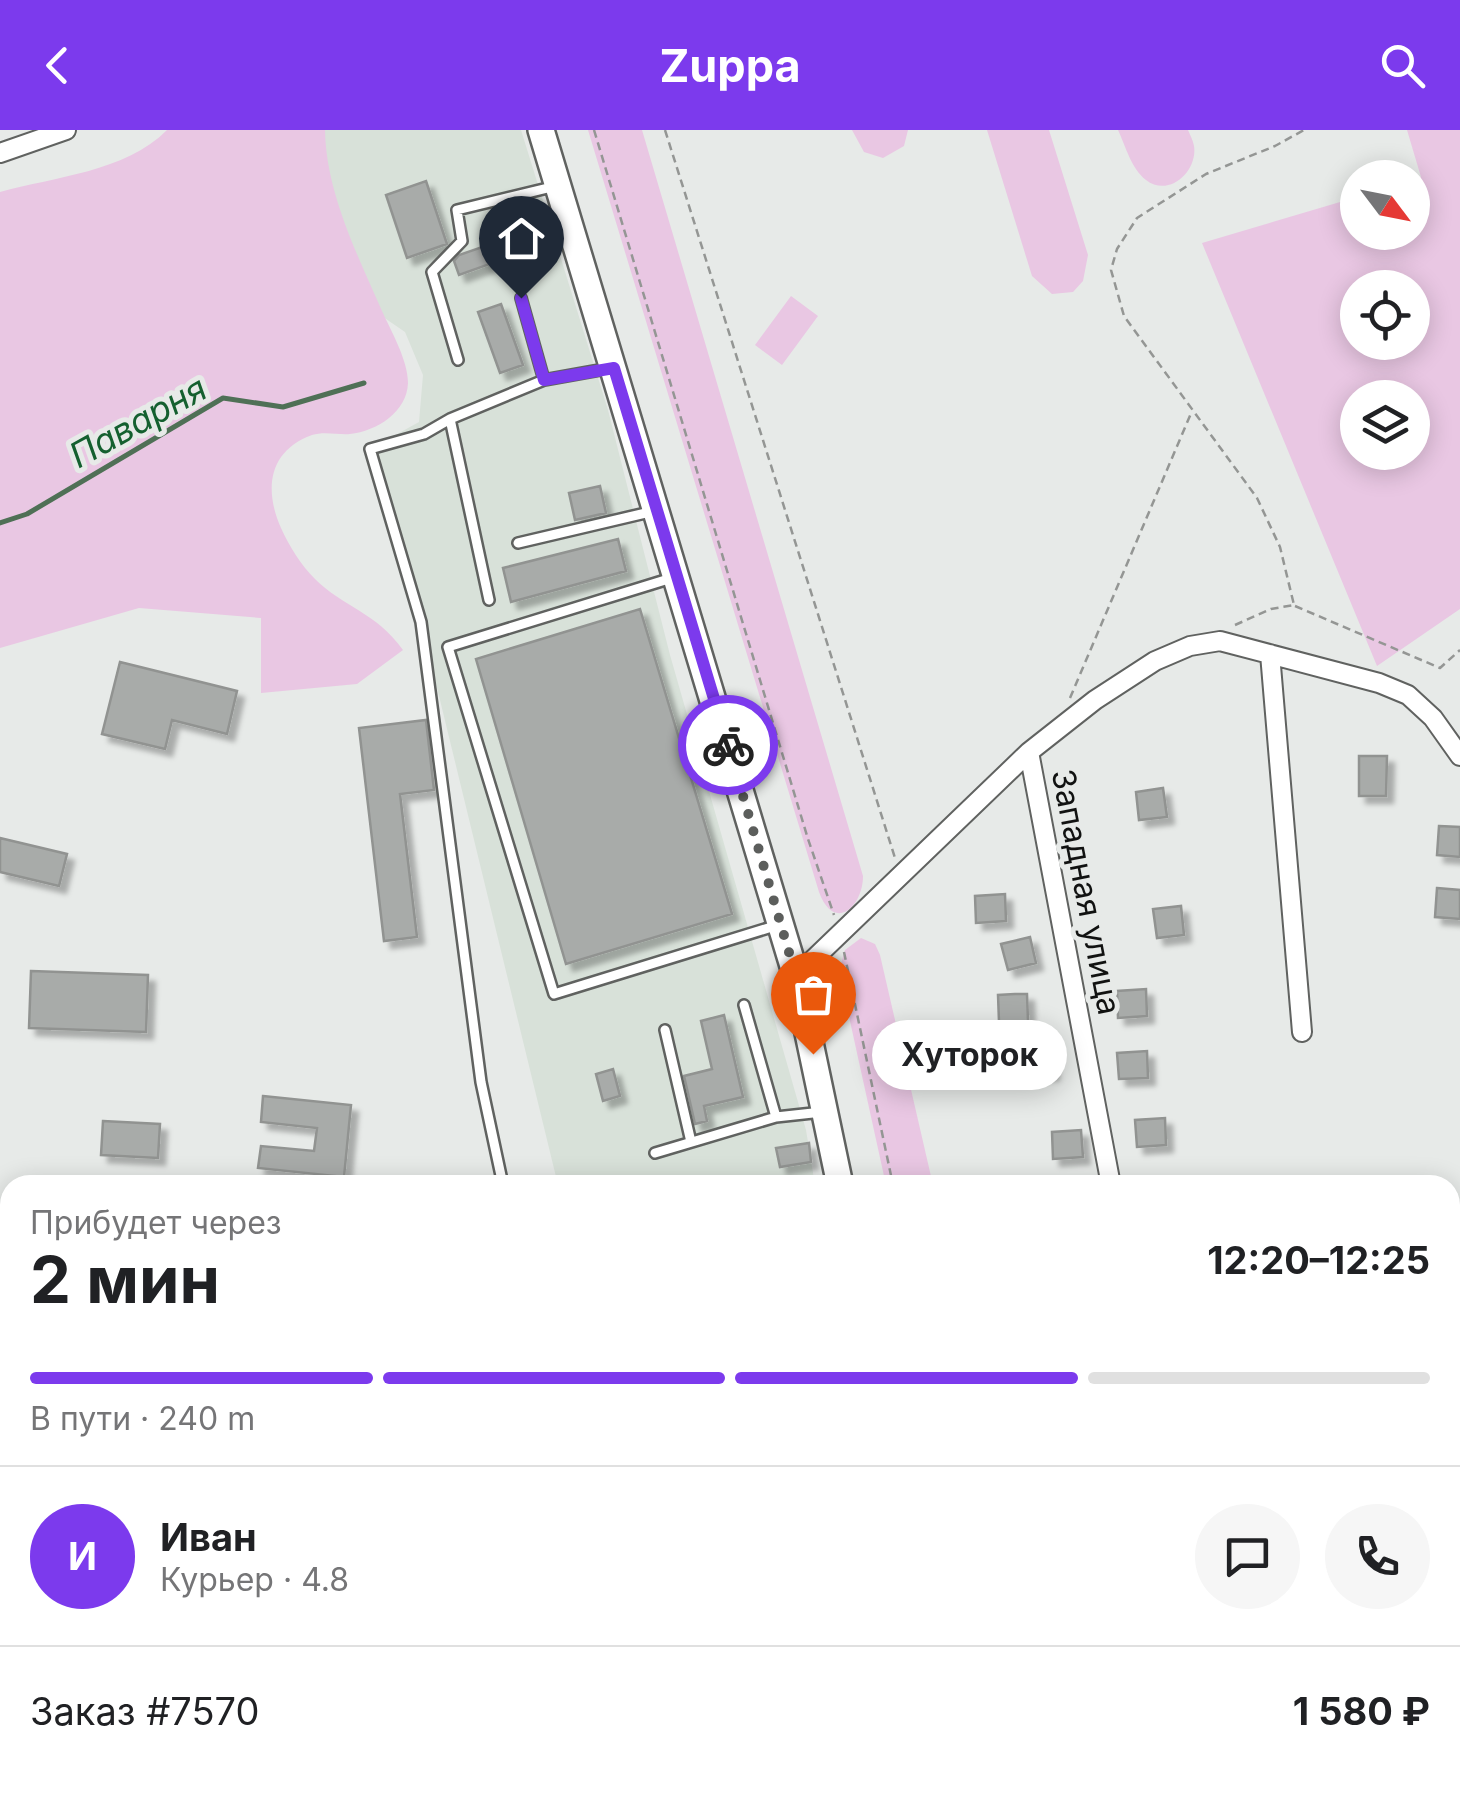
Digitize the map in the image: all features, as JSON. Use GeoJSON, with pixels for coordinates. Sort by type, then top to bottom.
{"type":"FeatureCollection","features":[{"type":"Feature","properties":{"kind":"street"},"geometry":{"type":"LineString","coordinates":[[0,153],[66,130]]}},
{"type":"Feature","properties":{"kind":"street"},"geometry":{"type":"LineString","coordinates":[[542,130],[796,976],[838,1175]]}},
{"type":"Feature","properties":{"kind":"street"},"geometry":{"type":"LineString","coordinates":[[1029,752],[1095,700],[1156,661],[1190,646],[1220,640],[1379,682],[1408,695],[1433,718],[1460,756]]}},
{"type":"Feature","properties":{"kind":"street"},"geometry":{"type":"LineString","coordinates":[[1270,654],[1302,1032]]}},
{"type":"Feature","properties":{"kind":"street","name":"Западная улица"},"geometry":{"type":"LineString","coordinates":[[796,976],[1029,752]]}},
{"type":"Feature","properties":{"kind":"street","name":"Западная улица"},"geometry":{"type":"LineString","coordinates":[[1029,752],[1109,1175]]}},
{"type":"Feature","properties":{"kind":"lane"},"geometry":{"type":"LineString","coordinates":[[458,360],[432,272],[462,241],[457,210],[558,185]]}},
{"type":"Feature","properties":{"kind":"lane"},"geometry":{"type":"LineString","coordinates":[[521,298],[544,380]]}},
{"type":"Feature","properties":{"kind":"lane"},"geometry":{"type":"LineString","coordinates":[[500,1175],[481,1082],[422,622],[370,450],[424,434],[450,419],[544,380],[614,368]]}},
{"type":"Feature","properties":{"kind":"lane"},"geometry":{"type":"LineString","coordinates":[[450,419],[490,600]]}},
{"type":"Feature","properties":{"kind":"lane"},"geometry":{"type":"LineString","coordinates":[[518,544],[657,510]]}},
{"type":"Feature","properties":{"kind":"lane"},"geometry":{"type":"LineString","coordinates":[[677,576],[448,647],[554,994],[781,924]]}},
{"type":"Feature","properties":{"kind":"lane"},"geometry":{"type":"LineString","coordinates":[[744,1005],[776,1117]]}},
{"type":"Feature","properties":{"kind":"lane"},"geometry":{"type":"LineString","coordinates":[[665,1030],[691,1142]]}},
{"type":"Feature","properties":{"kind":"lane"},"geometry":{"type":"LineString","coordinates":[[655,1153],[776,1117],[825,1111]]}},
{"type":"Feature","properties":{"kind":"path"},"geometry":{"type":"LineString","coordinates":[[594,130],[808,838],[841,933],[891,1175]]}},
{"type":"Feature","properties":{"kind":"path"},"geometry":{"type":"LineString","coordinates":[[666,130],[900,876]]}},
{"type":"Feature","properties":{"kind":"path"},"geometry":{"type":"LineString","coordinates":[[1294,605],[1280,548],[1257,498],[1124,316],[1111,270],[1117,249],[1138,218],[1206,174],[1304,130]]}},
{"type":"Feature","properties":{"kind":"path"},"geometry":{"type":"LineString","coordinates":[[1057,730],[1192,409]]}},
{"type":"Feature","properties":{"kind":"path"},"geometry":{"type":"LineString","coordinates":[[1220,640],[1236,624],[1294,605],[1440,668],[1460,650]]}},
{"type":"Feature","properties":{"kind":"shaded area"},"geometry":{"type":"Polygon","coordinates":[[[167,130],[325,130],[337,199],[402,355],[408,383],[402,403],[380,424],[350,434],[312,435],[286,451],[274,473],[272,500],[284,535],[310,574],[371,618],[403,650],[357,684],[261,693],[261,618],[139,608],[0,648],[0,192],[110,164],[150,144],[167,130]]]}},
{"type":"Feature","properties":{"kind":"shaded area"},"geometry":{"type":"Polygon","coordinates":[[[278,130],[521,130],[608,410],[670,655],[806,1130],[813,1175],[556,1175],[421,622],[370,449],[419,422],[423,375],[405,332],[303,262],[278,130]]]}},
{"type":"Feature","properties":{"kind":"shaded area"},"geometry":{"type":"Polygon","coordinates":[[[588,130],[642,130],[863,876],[858,897],[847,911],[832,911],[819,892],[588,130]]]}},
{"type":"Feature","properties":{"kind":"shaded area"},"geometry":{"type":"Polygon","coordinates":[[[852,130],[908,130],[904,146],[883,158],[864,152],[852,130]]]}},
{"type":"Feature","properties":{"kind":"shaded area"},"geometry":{"type":"Polygon","coordinates":[[[987,130],[1049,130],[1088,255],[1083,281],[1073,292],[1052,294],[1032,276],[987,130]]]}},
{"type":"Feature","properties":{"kind":"shaded area"},"geometry":{"type":"Polygon","coordinates":[[[1118,130],[1188,130],[1194,155],[1187,172],[1164,186],[1146,180],[1136,170],[1118,130]]]}},
{"type":"Feature","properties":{"kind":"shaded area"},"geometry":{"type":"Polygon","coordinates":[[[1407,130],[1460,130],[1460,609],[1377,666],[1202,243],[1340,202],[1340,250],[1430,250],[1430,160],[1416,160],[1407,130]]]}},
{"type":"Feature","properties":{"kind":"shaded area"},"geometry":{"type":"Polygon","coordinates":[[[791,296],[818,316],[782,365],[755,345],[791,296]]]}},
{"type":"Feature","properties":{"kind":"shaded area"},"geometry":{"type":"Polygon","coordinates":[[[861,938],[875,944],[880,955],[931,1175],[884,1175],[839,971],[845,950],[861,938]]]}},
{"type":"Feature","properties":{"kind":"building"},"geometry":{"type":"Polygon","coordinates":[[[426,181],[447,244],[407,258],[386,195],[426,181]]]}},
{"type":"Feature","properties":{"kind":"building"},"geometry":{"type":"Polygon","coordinates":[[[520,234],[526,251],[459,275],[454,261],[459,255],[520,234]]]}},
{"type":"Feature","properties":{"kind":"building"},"geometry":{"type":"Polygon","coordinates":[[[501,304],[523,365],[500,373],[478,312],[501,304]]]}},
{"type":"Feature","properties":{"kind":"building"},"geometry":{"type":"Polygon","coordinates":[[[600,486],[606,513],[575,520],[569,493],[600,486]]]}},
{"type":"Feature","properties":{"kind":"building"},"geometry":{"type":"Polygon","coordinates":[[[618,539],[626,571],[511,602],[503,568],[618,539]]]}},
{"type":"Feature","properties":{"kind":"building"},"geometry":{"type":"Polygon","coordinates":[[[640,609],[732,914],[566,964],[476,659],[640,609]]]}},
{"type":"Feature","properties":{"kind":"building"},"geometry":{"type":"Polygon","coordinates":[[[120,662],[237,691],[227,734],[172,720],[165,749],[102,734],[120,662]]]}},
{"type":"Feature","properties":{"kind":"building"},"geometry":{"type":"Polygon","coordinates":[[[426,720],[434,790],[400,794],[417,937],[384,941],[359,728],[426,720]]]}},
{"type":"Feature","properties":{"kind":"building"},"geometry":{"type":"Polygon","coordinates":[[[1359,756],[1387,756],[1386,796],[1359,796],[1359,756]]]}},
{"type":"Feature","properties":{"kind":"building"},"geometry":{"type":"Polygon","coordinates":[[[1163,788],[1167,817],[1139,820],[1136,792],[1163,788]]]}},
{"type":"Feature","properties":{"kind":"building"},"geometry":{"type":"Polygon","coordinates":[[[1439,826],[1460,827],[1460,857],[1437,855],[1439,826]]]}},
{"type":"Feature","properties":{"kind":"building"},"geometry":{"type":"Polygon","coordinates":[[[0,838],[67,854],[59,886],[0,872],[0,838]]]}},
{"type":"Feature","properties":{"kind":"building"},"geometry":{"type":"Polygon","coordinates":[[[1437,888],[1460,890],[1460,919],[1435,917],[1437,888]]]}},
{"type":"Feature","properties":{"kind":"building"},"geometry":{"type":"Polygon","coordinates":[[[1005,894],[1006,921],[976,923],[975,896],[1005,894]]]}},
{"type":"Feature","properties":{"kind":"building"},"geometry":{"type":"Polygon","coordinates":[[[1181,906],[1184,935],[1157,938],[1153,909],[1181,906]]]}},
{"type":"Feature","properties":{"kind":"building"},"geometry":{"type":"Polygon","coordinates":[[[1030,937],[1036,963],[1008,970],[1001,944],[1030,937]]]}},
{"type":"Feature","properties":{"kind":"building"},"geometry":{"type":"Polygon","coordinates":[[[31,971],[148,975],[146,1032],[29,1028],[31,971]]]}},
{"type":"Feature","properties":{"kind":"building"},"geometry":{"type":"Polygon","coordinates":[[[1146,989],[1147,1016],[1118,1018],[1117,991],[1146,989]]]}},
{"type":"Feature","properties":{"kind":"building"},"geometry":{"type":"Polygon","coordinates":[[[1027,994],[1028,1021],[999,1022],[998,995],[1027,994]]]}},
{"type":"Feature","properties":{"kind":"building"},"geometry":{"type":"Polygon","coordinates":[[[724,1015],[743,1097],[704,1106],[707,1121],[695,1124],[684,1076],[712,1069],[701,1021],[724,1015]]]}},
{"type":"Feature","properties":{"kind":"building"},"geometry":{"type":"Polygon","coordinates":[[[1051,1046],[1052,1073],[1022,1074],[1021,1048],[1051,1046]]]}},
{"type":"Feature","properties":{"kind":"building"},"geometry":{"type":"Polygon","coordinates":[[[1147,1051],[1148,1078],[1119,1079],[1117,1053],[1147,1051]]]}},
{"type":"Feature","properties":{"kind":"building"},"geometry":{"type":"Polygon","coordinates":[[[613,1069],[620,1096],[603,1101],[596,1074],[613,1069]]]}},
{"type":"Feature","properties":{"kind":"building"},"geometry":{"type":"Polygon","coordinates":[[[263,1096],[351,1105],[344,1175],[258,1168],[261,1146],[314,1151],[317,1128],[261,1122],[263,1096]]]}},
{"type":"Feature","properties":{"kind":"building"},"geometry":{"type":"Polygon","coordinates":[[[1165,1118],[1166,1145],[1137,1147],[1135,1120],[1165,1118]]]}},
{"type":"Feature","properties":{"kind":"building"},"geometry":{"type":"Polygon","coordinates":[[[103,1121],[160,1124],[158,1158],[101,1155],[103,1121]]]}},
{"type":"Feature","properties":{"kind":"building"},"geometry":{"type":"Polygon","coordinates":[[[1081,1130],[1083,1157],[1053,1159],[1052,1132],[1081,1130]]]}},
{"type":"Feature","properties":{"kind":"building"},"geometry":{"type":"Polygon","coordinates":[[[809,1143],[811,1162],[780,1167],[776,1148],[809,1143]]]}},
{"type":"Feature","properties":{"kind":"waterway","name":"Паварня"},"geometry":{"type":"LineString","coordinates":[[0,523],[27,514],[223,398],[283,407],[364,383]]}},
{"type":"Feature","properties":{"kind":"way so far"},"geometry":{"type":"LineString","coordinates":[[728,745],[796,976],[813,1054]]}},
{"type":"Feature","properties":{"kind":"place","name":"Хуторок"},"geometry":{"type":"Point","coordinates":[813,1054]}},
{"type":"Feature","properties":{"kind":"route"},"geometry":{"type":"LineString","coordinates":[[521,298],[544,380],[614,368],[728,745]]}}]}
